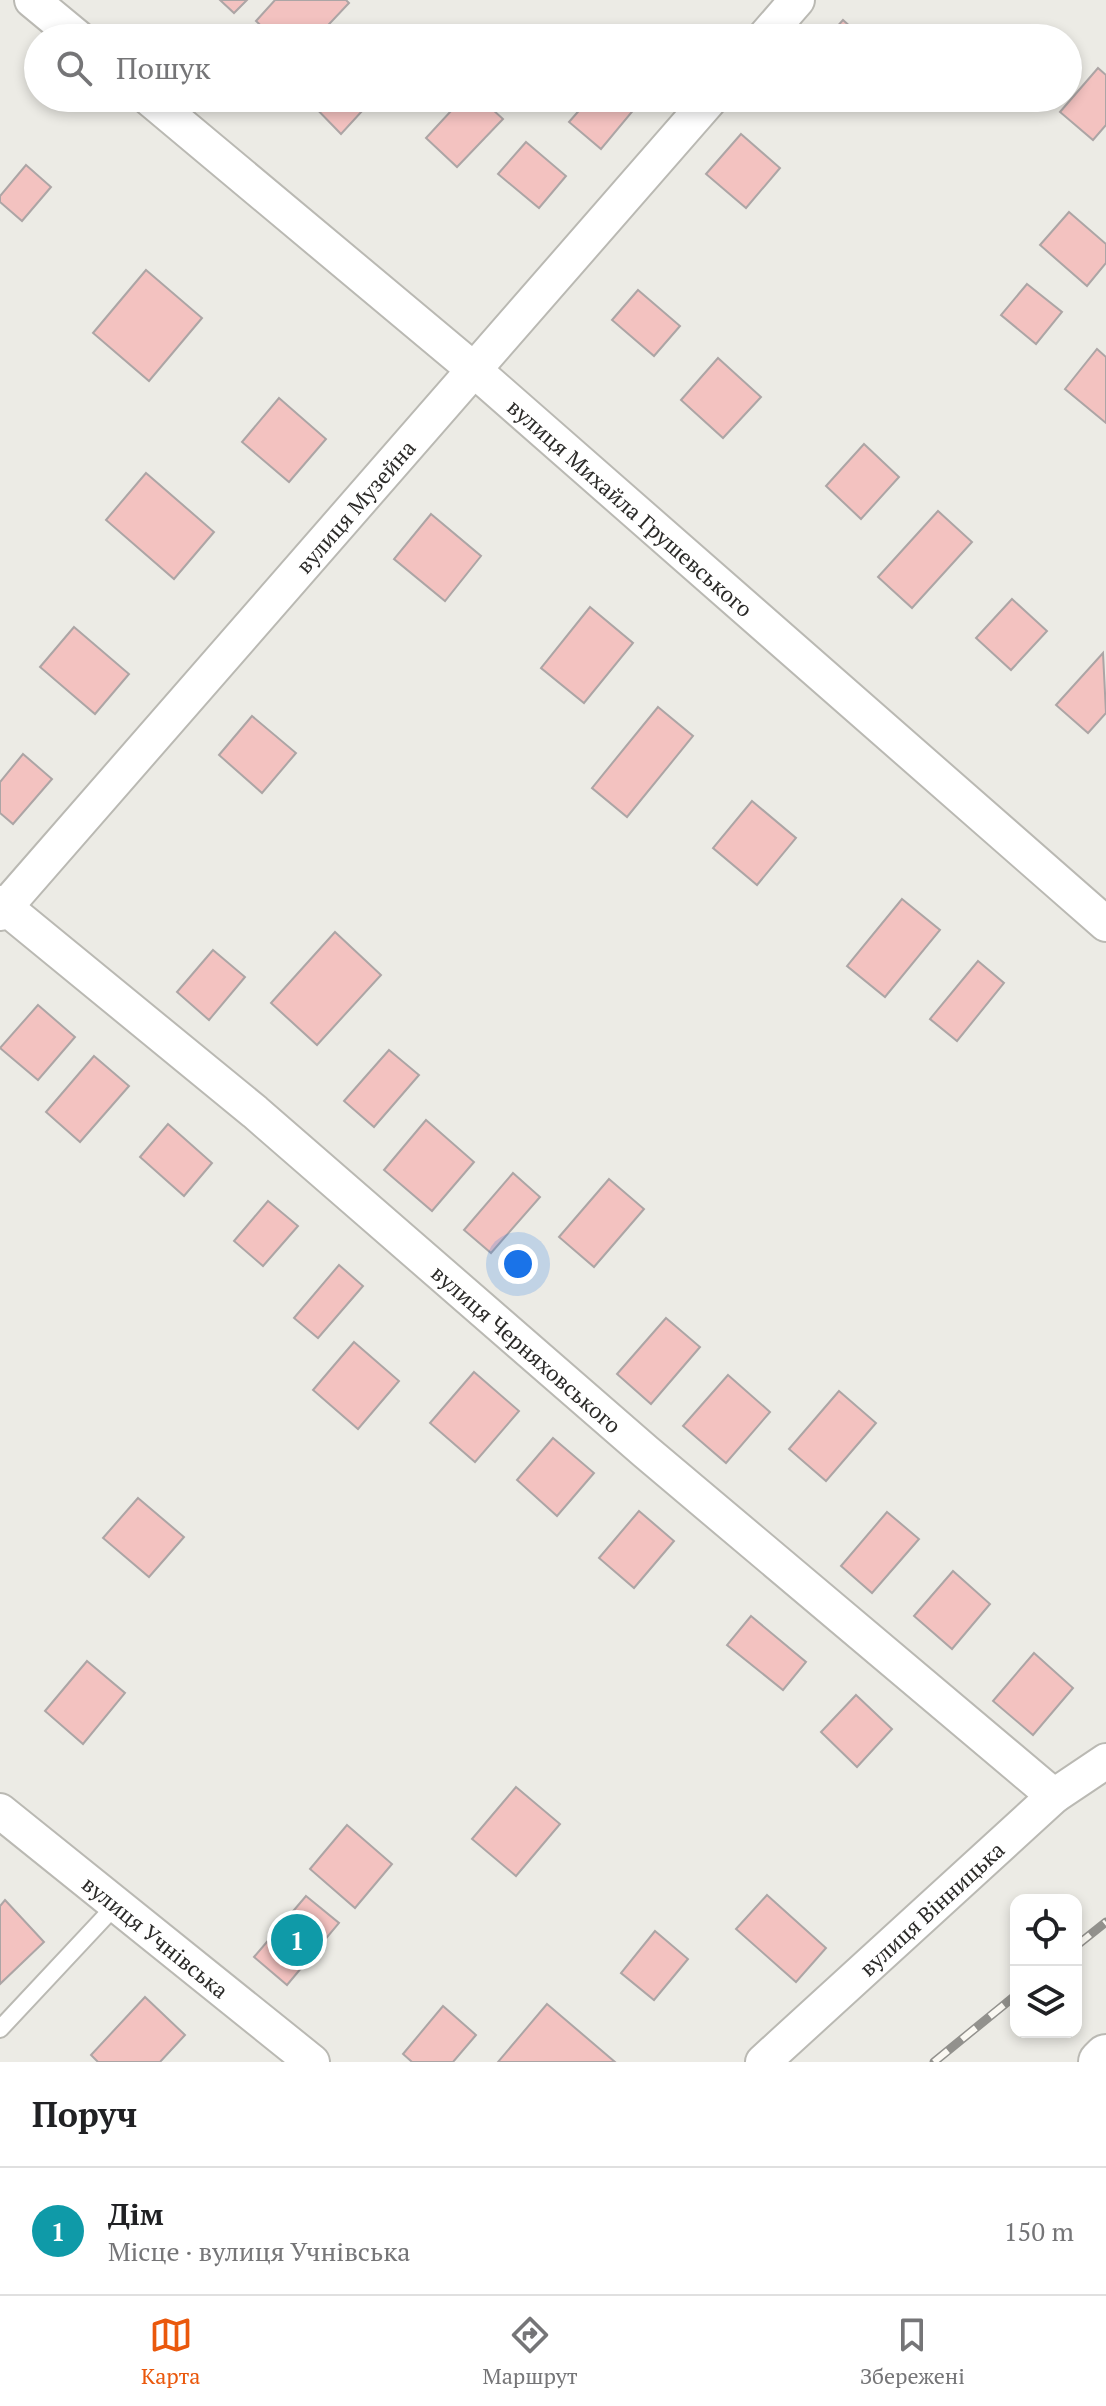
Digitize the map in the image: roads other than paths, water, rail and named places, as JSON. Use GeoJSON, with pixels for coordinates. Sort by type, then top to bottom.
{"type":"FeatureCollection","features":[{"type":"Feature","properties":{"kind":"main road"},"geometry":{"type":"LineString","coordinates":[[1101,2062],[1106,2057]]}},
{"type":"Feature","properties":{"kind":"street"},"geometry":{"type":"LineString","coordinates":[[32,0],[61,24]]}},
{"type":"Feature","properties":{"kind":"street"},"geometry":{"type":"LineString","coordinates":[[776,24],[797,0]]}},
{"type":"Feature","properties":{"kind":"street","name":"вулиця Михайла Грушевського"},"geometry":{"type":"LineString","coordinates":[[166,112],[473,369],[1106,924]]}},
{"type":"Feature","properties":{"kind":"street","name":"вулиця Музейна"},"geometry":{"type":"LineString","coordinates":[[2,908],[699,112]]}},
{"type":"Feature","properties":{"kind":"street","name":"вулиця Черняховського"},"geometry":{"type":"LineString","coordinates":[[2,908],[255,1112],[646,1452],[1054,1796]]}},
{"type":"Feature","properties":{"kind":"street","name":"вулиця Вінницька"},"geometry":{"type":"LineString","coordinates":[[763,2062],[1054,1796],[1106,1761]]}},
{"type":"Feature","properties":{"kind":"street","name":"вулиця Учнівська"},"geometry":{"type":"LineString","coordinates":[[0,1811],[312,2062]]}},
{"type":"Feature","properties":{"kind":"lane"},"geometry":{"type":"LineString","coordinates":[[0,2029],[116,1905]]}},
{"type":"Feature","properties":{"kind":"railway"},"geometry":{"type":"LineString","coordinates":[[1082,1941],[1106,1922]]}},
{"type":"Feature","properties":{"kind":"railway"},"geometry":{"type":"LineString","coordinates":[[934,2062],[1010,2000]]}},
{"type":"Feature","properties":{"kind":"place","name":"Дім"},"geometry":{"type":"Point","coordinates":[297,1940]}}]}
